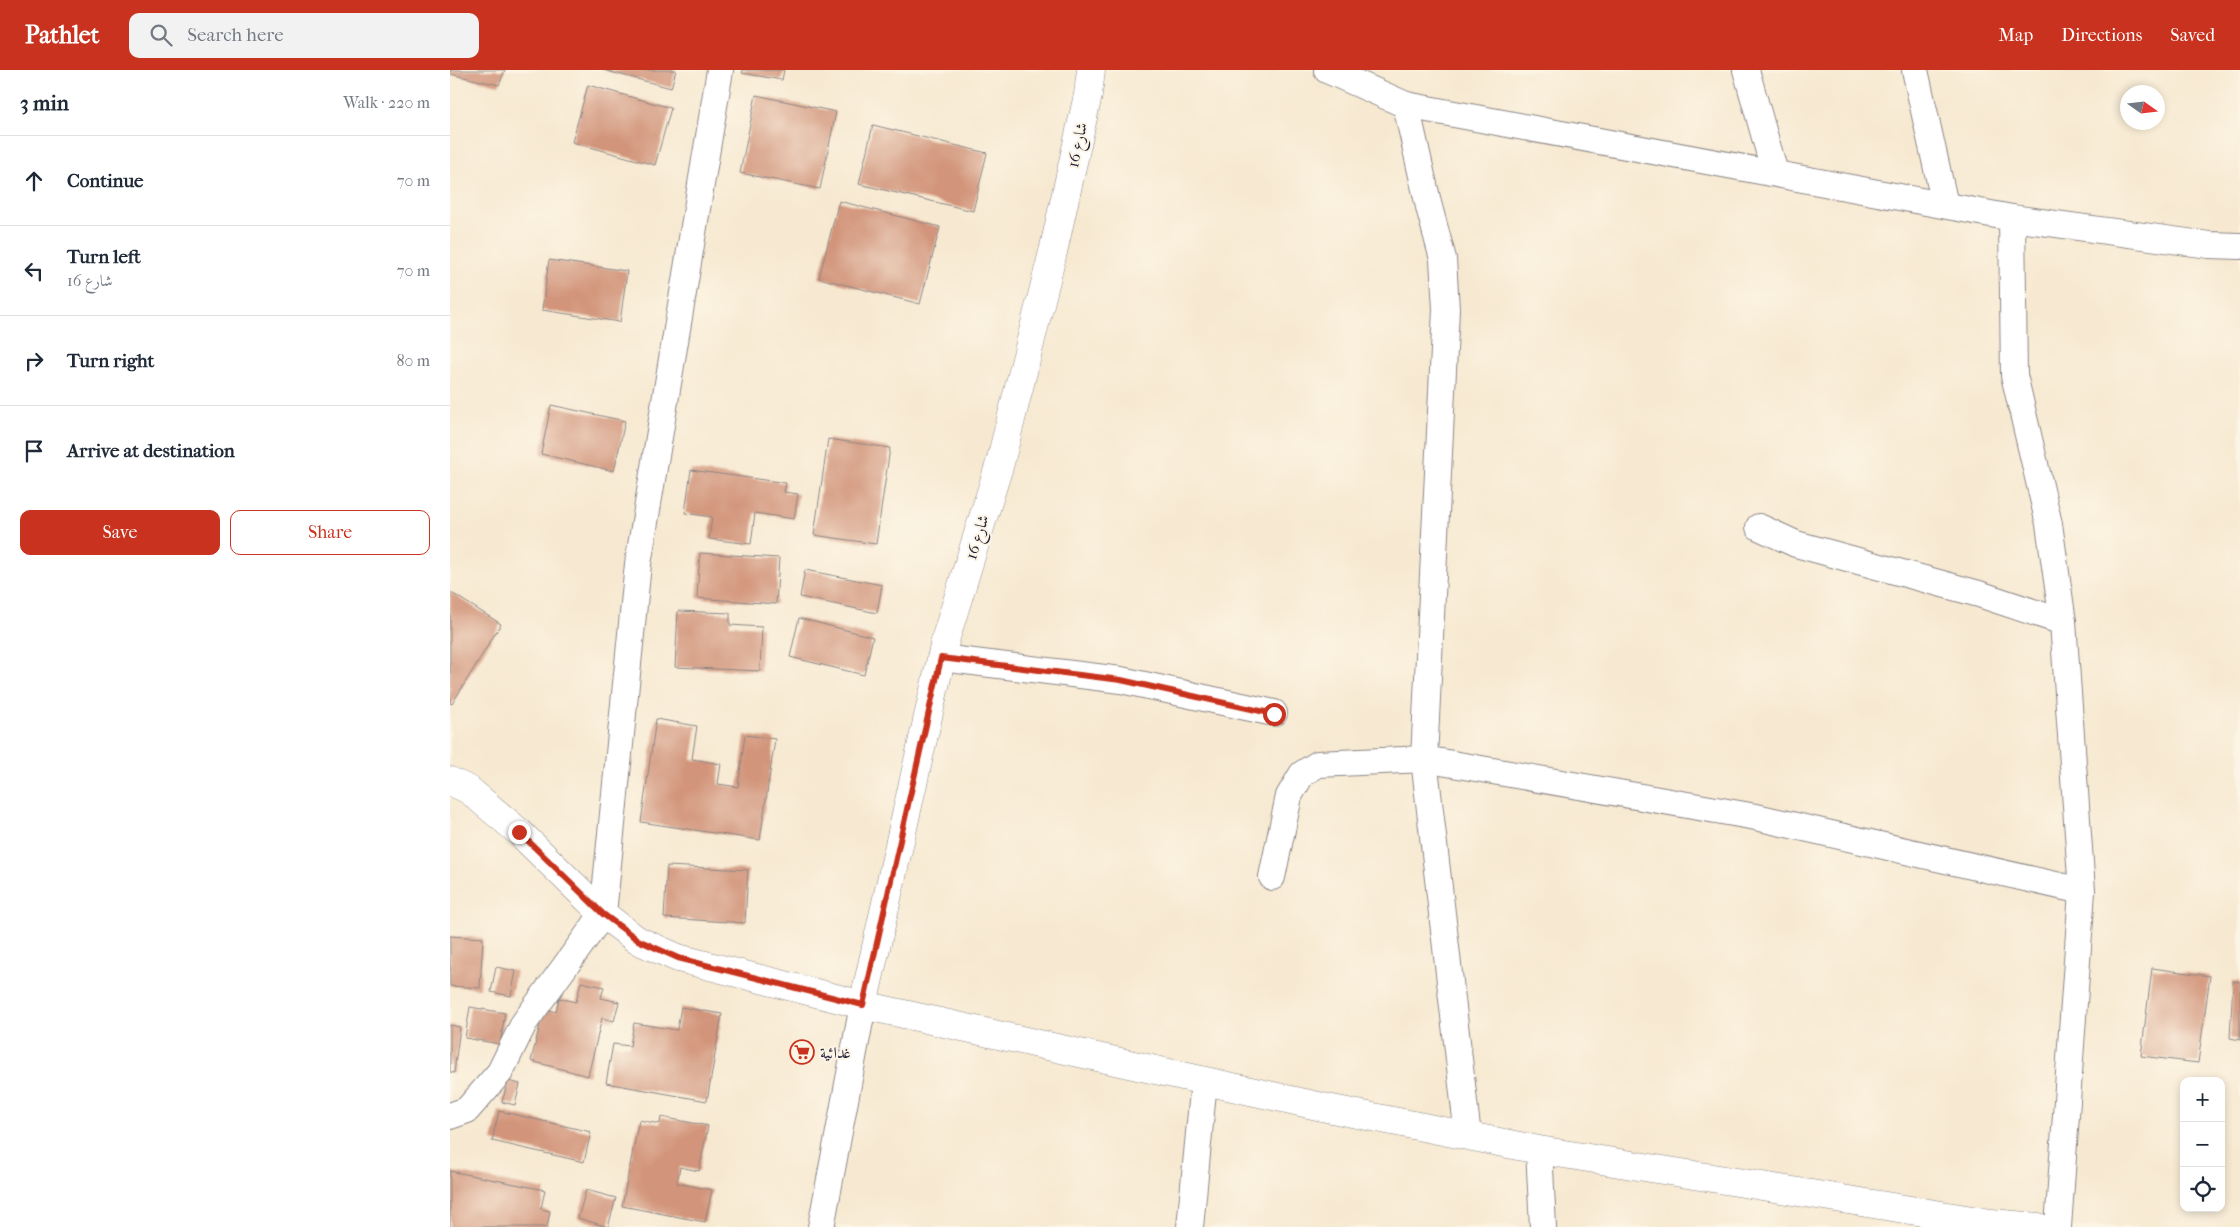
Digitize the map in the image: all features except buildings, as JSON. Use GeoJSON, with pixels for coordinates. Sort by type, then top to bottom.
{"type":"FeatureCollection","features":[{"type":"Feature","properties":{"kind":"street"},"geometry":{"type":"LineString","coordinates":[[450,1116],[467,1110],[500,1072],[524,1023],[603,914],[638,564],[720,70]]}},
{"type":"Feature","properties":{"kind":"street","name":"شارع 16"},"geometry":{"type":"LineString","coordinates":[[863,1005],[946,637],[1000,462],[1062,215],[1088,95],[1090,70]]}},
{"type":"Feature","properties":{"kind":"street"},"geometry":{"type":"LineString","coordinates":[[1327,70],[1406,105],[2012,218],[2209,245],[2240,246]]}},
{"type":"Feature","properties":{"kind":"street"},"geometry":{"type":"LineString","coordinates":[[1746,70],[1775,174]]}},
{"type":"Feature","properties":{"kind":"street"},"geometry":{"type":"LineString","coordinates":[[1915,70],[1945,205]]}},
{"type":"Feature","properties":{"kind":"street"},"geometry":{"type":"LineString","coordinates":[[1406,105],[1429,208],[1443,259],[1446,309],[1424,759],[1468,1136]]}},
{"type":"Feature","properties":{"kind":"street"},"geometry":{"type":"LineString","coordinates":[[2012,218],[2014,375],[2049,524],[2064,622],[2082,891],[2058,1227]]}},
{"type":"Feature","properties":{"kind":"street"},"geometry":{"type":"LineString","coordinates":[[1759,527],[1796,544],[1979,594],[2064,622]]}},
{"type":"Feature","properties":{"kind":"street"},"geometry":{"type":"LineString","coordinates":[[941,658],[1121,680],[1274,714]]}},
{"type":"Feature","properties":{"kind":"street"},"geometry":{"type":"LineString","coordinates":[[1272,877],[1289,796],[1302,774],[1318,764],[1424,759],[1756,817],[2082,891]]}},
{"type":"Feature","properties":{"kind":"street"},"geometry":{"type":"LineString","coordinates":[[450,782],[469,790],[519,832],[603,914],[638,940],[678,958],[863,1005],[1327,1108],[1468,1136],[1539,1150],[1991,1225],[2038,1227]]}},
{"type":"Feature","properties":{"kind":"street"},"geometry":{"type":"LineString","coordinates":[[821,1227],[863,1005]]}},
{"type":"Feature","properties":{"kind":"street"},"geometry":{"type":"LineString","coordinates":[[1190,1227],[1204,1081]]}},
{"type":"Feature","properties":{"kind":"street"},"geometry":{"type":"LineString","coordinates":[[1539,1150],[1543,1227]]}},
{"type":"Feature","properties":{"kind":"place","name":"غدائية"},"geometry":{"type":"Point","coordinates":[802,1052]}},
{"type":"Feature","properties":{"kind":"route"},"geometry":{"type":"LineString","coordinates":[[519,832],[603,914],[638,940],[678,958],[863,1005],[941,658],[1121,680],[1274,714]]}}]}
